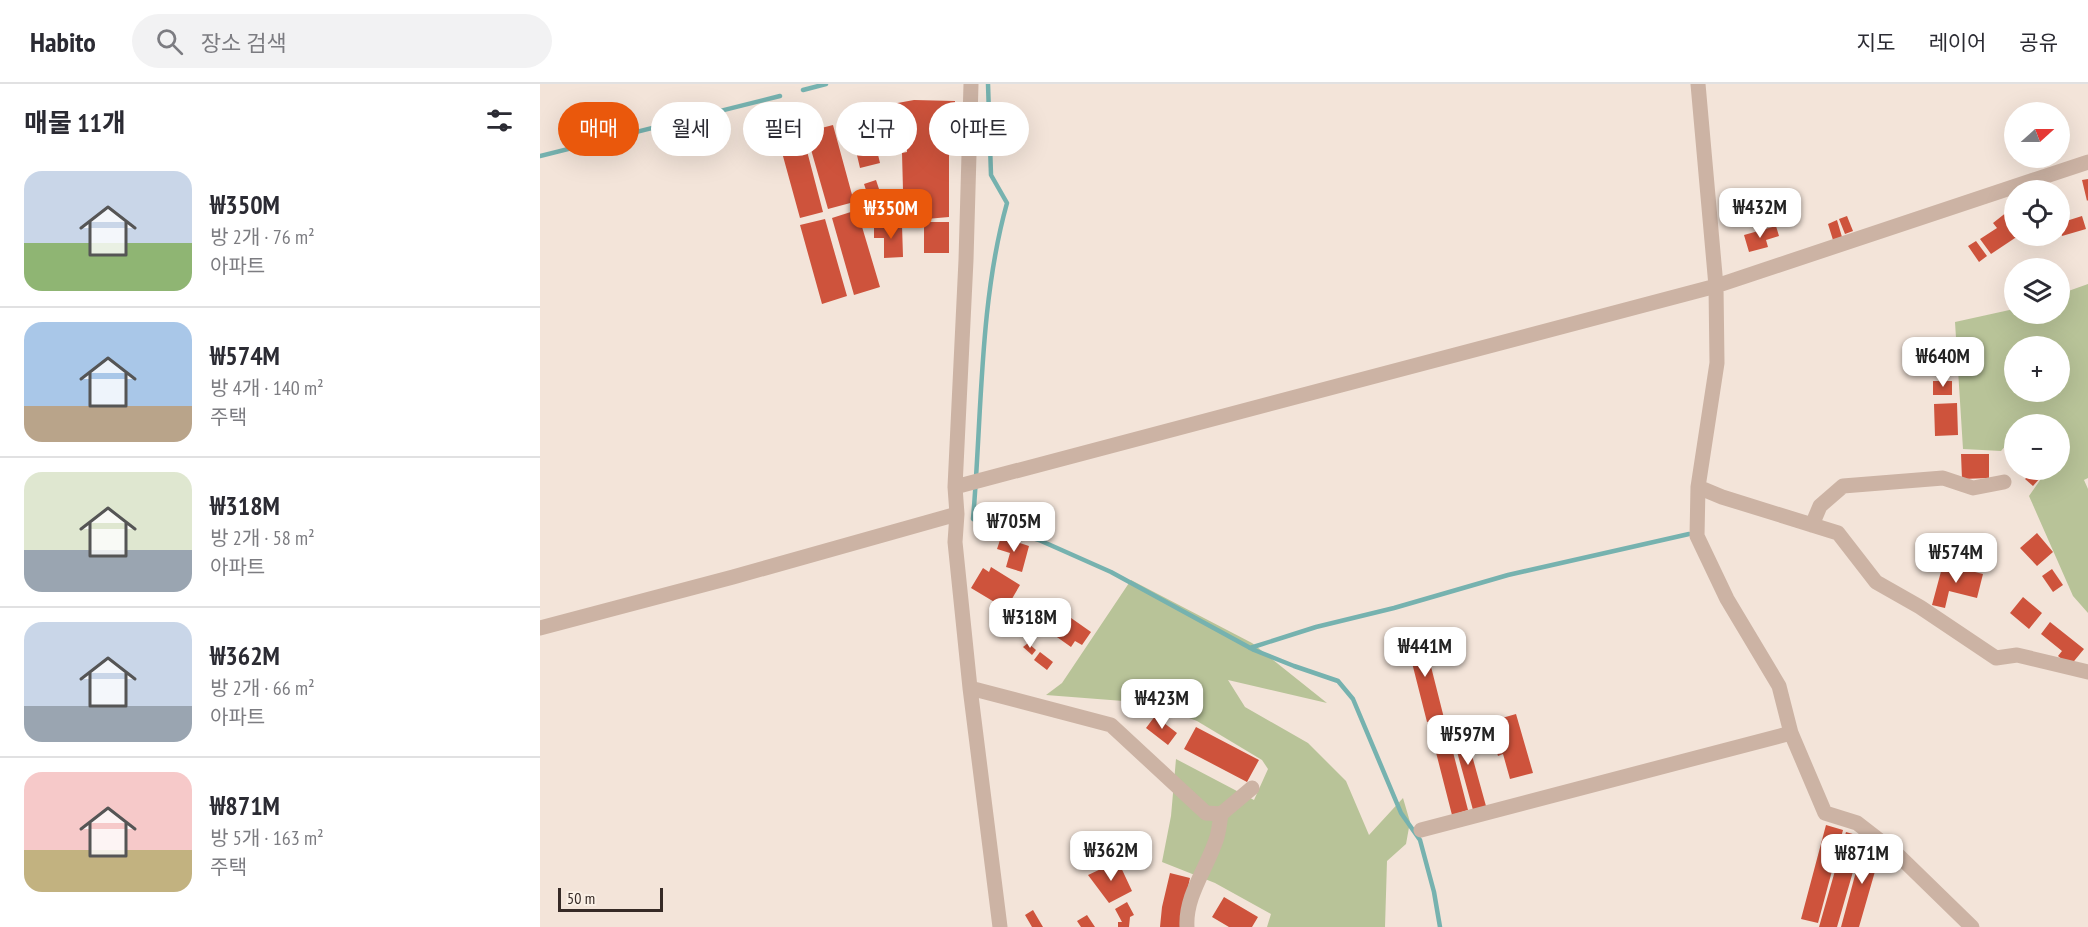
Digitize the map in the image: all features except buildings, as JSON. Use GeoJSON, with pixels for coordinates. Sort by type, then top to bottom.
{"type":"FeatureCollection","features":[{"type":"Feature","properties":{"kind":"street"},"geometry":{"type":"LineString","coordinates":[[971,84],[966,261],[969,483],[957,514],[955,542],[970,688],[1000,927]]}},
{"type":"Feature","properties":{"kind":"street"},"geometry":{"type":"LineString","coordinates":[[1698,84],[1716,286],[1717,363],[1698,487],[1697,536],[1727,599],[1779,686],[1791,733],[1825,813],[1857,823],[1889,848],[1972,927]]}},
{"type":"Feature","properties":{"kind":"street"},"geometry":{"type":"LineString","coordinates":[[969,483],[1716,286],[2088,162]]}},
{"type":"Feature","properties":{"kind":"street"},"geometry":{"type":"LineString","coordinates":[[1812,525],[1820,506],[1843,486],[1943,478],[1972,488],[2004,482]]}},
{"type":"Feature","properties":{"kind":"street"},"geometry":{"type":"LineString","coordinates":[[1698,487],[1722,497],[1838,533],[1876,582],[1920,607],[1996,658],[2017,655],[2088,672]]}},
{"type":"Feature","properties":{"kind":"street"},"geometry":{"type":"LineString","coordinates":[[540,628],[957,514]]}},
{"type":"Feature","properties":{"kind":"street"},"geometry":{"type":"LineString","coordinates":[[970,688],[1111,725],[1206,813],[1221,814]]}},
{"type":"Feature","properties":{"kind":"street"},"geometry":{"type":"LineString","coordinates":[[1421,830],[1791,733]]}},
{"type":"Feature","properties":{"kind":"street"},"geometry":{"type":"LineString","coordinates":[[1187,927],[1186,917],[1194,891],[1218,836],[1221,814],[1252,788]]}},
{"type":"Feature","properties":{"kind":"green space"},"geometry":{"type":"Polygon","coordinates":[[[2088,284],[2088,478],[2084,480],[2088,489],[2088,613],[2073,596],[2029,496],[2040,480],[2070,480],[2070,414],[2004,414],[2004,448],[2001,451],[1963,449],[1955,322],[2004,311],[2004,324],[2070,324],[2070,290],[2088,284]]]}},
{"type":"Feature","properties":{"kind":"green space"},"geometry":{"type":"Polygon","coordinates":[[[1131,580],[1252,643],[1327,703],[1228,680],[1245,707],[1308,743],[1346,781],[1369,835],[1403,798],[1410,822],[1406,844],[1387,861],[1385,927],[1267,927],[1271,914],[1215,883],[1162,862],[1171,816],[1176,759],[1254,800],[1268,769],[1262,760],[1197,721],[1149,703],[1046,695],[1062,683],[1131,580]]]}},
{"type":"Feature","properties":{"kind":"waterway"},"geometry":{"type":"LineString","coordinates":[[803,90],[826,84]]}},
{"type":"Feature","properties":{"kind":"waterway"},"geometry":{"type":"LineString","coordinates":[[988,84],[991,175],[1007,203],[998,241],[986,320],[973,519],[1039,540],[1111,572],[1254,650],[1338,681],[1353,699],[1401,813],[1420,840],[1434,892],[1440,927]]}},
{"type":"Feature","properties":{"kind":"waterway"},"geometry":{"type":"LineString","coordinates":[[540,156],[780,96]]}},
{"type":"Feature","properties":{"kind":"waterway"},"geometry":{"type":"LineString","coordinates":[[1250,648],[1316,627],[1394,608],[1508,575],[1689,534]]}}]}
